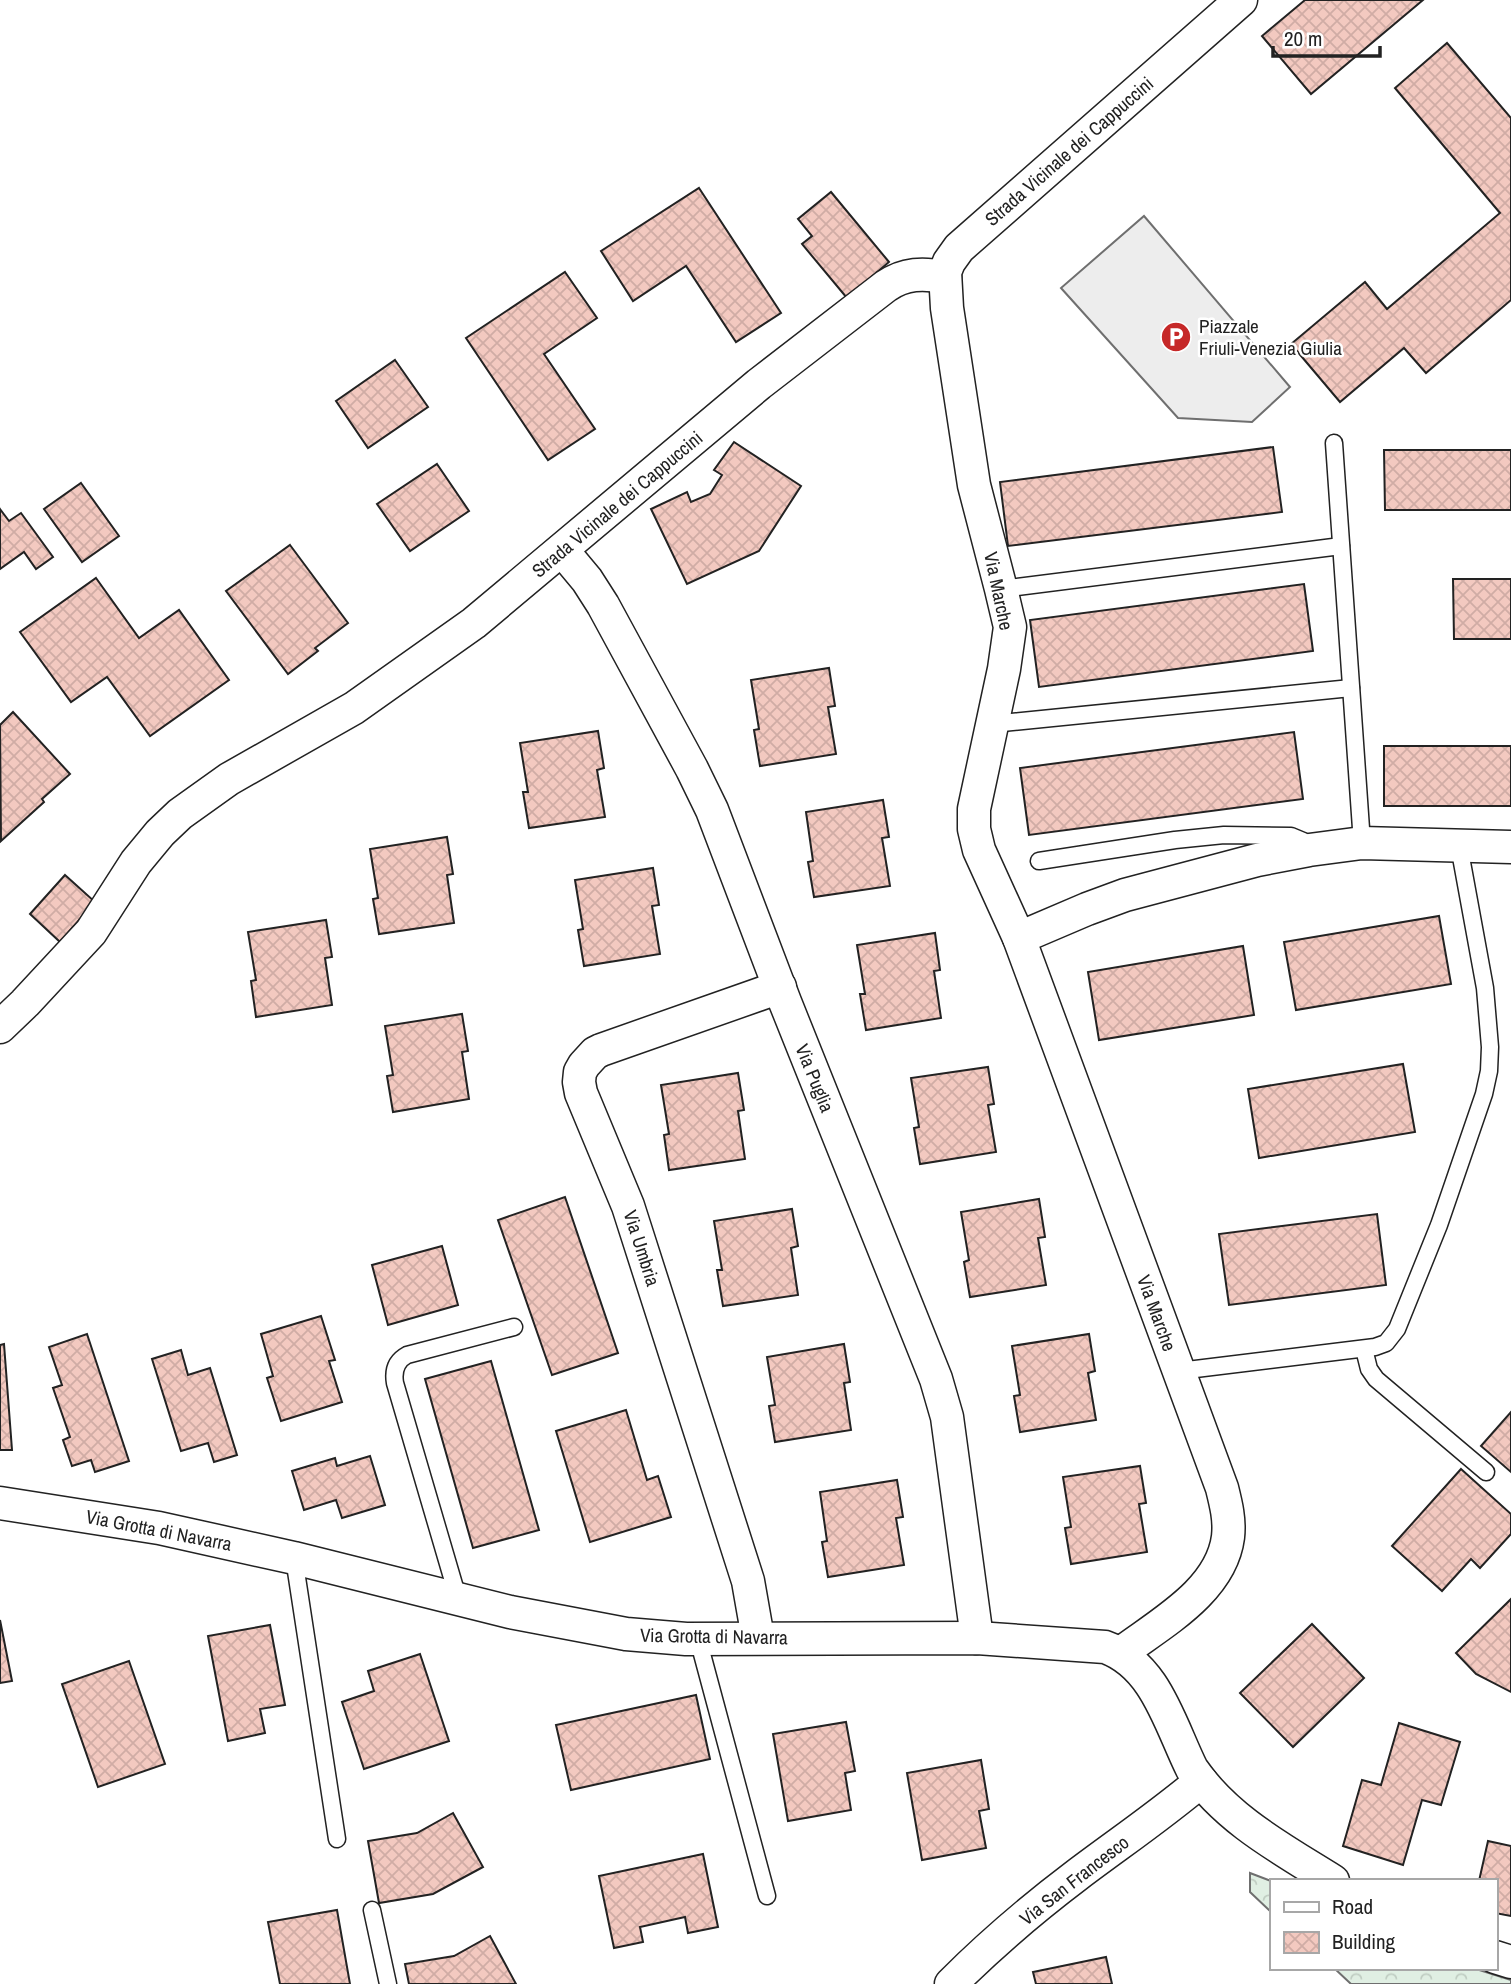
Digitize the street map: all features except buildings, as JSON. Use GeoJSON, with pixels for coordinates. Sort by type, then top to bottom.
{"type":"FeatureCollection","features":[{"type":"Feature","properties":{"kind":"street","name":"Strada Vicinale dei Cappuccini"},"geometry":{"type":"LineString","coordinates":[[0,1027],[84,940],[136,862],[180,814],[229,779],[354,708],[474,623],[759,384],[881,289],[905,276],[922,274],[945,277],[949,262],[959,248],[1241,0]]}},
{"type":"Feature","properties":{"kind":"street","name":"Via Marche"},"geometry":{"type":"LineString","coordinates":[[945,277],[947,308],[970,464],[977,503],[1008,618],[1009,636],[975,802],[974,829],[979,850],[1019,938],[1222,1488],[1228,1521],[1227,1541],[1220,1565],[1203,1589],[1121,1653]]}},
{"type":"Feature","properties":{"kind":"street","name":"Via Puglia"},"geometry":{"type":"LineString","coordinates":[[562,550],[603,605],[718,824],[943,1398],[977,1638]]}},
{"type":"Feature","properties":{"kind":"street"},"geometry":{"type":"LineString","coordinates":[[1019,938],[1125,895],[1257,860],[1309,850],[1362,843],[1511,847]]}},
{"type":"Feature","properties":{"kind":"street","name":"Via Umbria"},"geometry":{"type":"LineString","coordinates":[[758,1638],[748,1581],[633,1219],[579,1082],[584,1065],[601,1050],[780,987]]}},
{"type":"Feature","properties":{"kind":"street","name":"Via Grotta di Navarra"},"geometry":{"type":"LineString","coordinates":[[0,1503],[159,1528],[294,1558],[510,1612],[594,1629],[665,1638],[698,1639],[977,1638],[1095,1646],[1121,1653]]}},
{"type":"Feature","properties":{"kind":"street"},"geometry":{"type":"LineString","coordinates":[[1121,1653],[1144,1675],[1157,1694],[1186,1757],[1201,1781],[1224,1806],[1254,1831],[1330,1879]]}},
{"type":"Feature","properties":{"kind":"street","name":"Via San Francesco"},"geometry":{"type":"LineString","coordinates":[[951,1984],[1075,1876],[1201,1781]]}},
{"type":"Feature","properties":{"kind":"lane"},"geometry":{"type":"LineString","coordinates":[[1334,443],[1362,843]]}},
{"type":"Feature","properties":{"kind":"lane"},"geometry":{"type":"LineString","coordinates":[[1001,589],[1341,546]]}},
{"type":"Feature","properties":{"kind":"lane"},"geometry":{"type":"LineString","coordinates":[[992,724],[1351,688]]}},
{"type":"Feature","properties":{"kind":"lane"},"geometry":{"type":"LineString","coordinates":[[1039,861],[1224,835],[1287,835],[1303,841],[1309,850]]}},
{"type":"Feature","properties":{"kind":"lane"},"geometry":{"type":"LineString","coordinates":[[1179,1371],[1364,1349],[1386,1343],[1397,1329],[1439,1225],[1488,1078],[1490,1046],[1485,988],[1459,846]]}},
{"type":"Feature","properties":{"kind":"lane"},"geometry":{"type":"LineString","coordinates":[[458,1598],[394,1372],[397,1363],[407,1355],[514,1326]]}},
{"type":"Feature","properties":{"kind":"lane"},"geometry":{"type":"LineString","coordinates":[[1364,1349],[1368,1368],[1376,1379],[1486,1472]]}},
{"type":"Feature","properties":{"kind":"lane"},"geometry":{"type":"LineString","coordinates":[[294,1558],[337,1839]]}},
{"type":"Feature","properties":{"kind":"lane"},"geometry":{"type":"LineString","coordinates":[[698,1639],[767,1896]]}},
{"type":"Feature","properties":{"kind":"lane"},"geometry":{"type":"LineString","coordinates":[[372,1910],[388,1984]]}},
{"type":"Feature","properties":{"kind":"green space"},"geometry":{"type":"Polygon","coordinates":[[[1250,1873],[1270,1881],[1270,1911],[1250,1892],[1250,1873]]]}},
{"type":"Feature","properties":{"kind":"green space"},"geometry":{"type":"Polygon","coordinates":[[[1336,1970],[1479,1970],[1511,1980],[1511,1984],[1351,1984],[1336,1970]]]}},
{"type":"Feature","properties":{"kind":"shaded area","name":"Piazzale Friuli-Venezia Giulia"},"geometry":{"type":"Polygon","coordinates":[[[1144,216],[1290,387],[1252,422],[1178,418],[1061,288],[1144,216]]]}},
{"type":"Feature","properties":{"kind":"place","name":"Piazzale Friuli-Venezia Giulia"},"geometry":{"type":"Point","coordinates":[1176,337]}}]}
